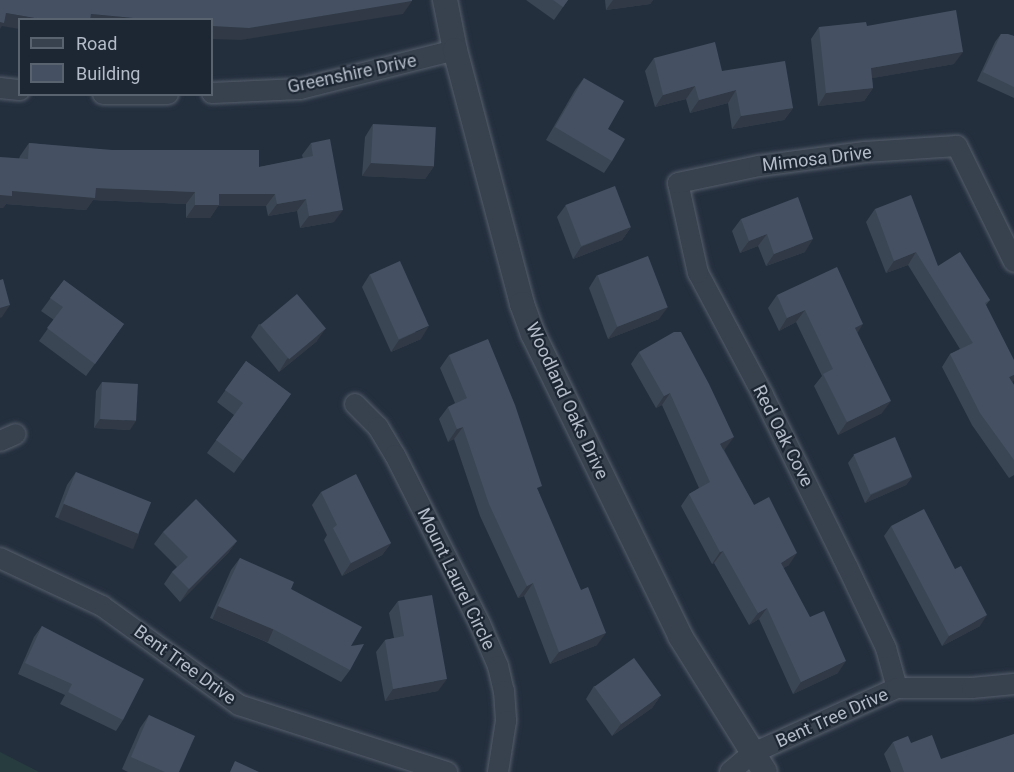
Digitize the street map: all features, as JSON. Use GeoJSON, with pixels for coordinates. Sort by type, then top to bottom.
{"type":"FeatureCollection","features":[{"type":"Feature","properties":{"kind":"street","name":"Woodland Oaks Drive"},"geometry":{"type":"LineString","coordinates":[[445,0],[455,50],[522,304],[534,334],[680,636],[759,763]]}},
{"type":"Feature","properties":{"kind":"street","name":"Greenshire Drive"},"geometry":{"type":"LineString","coordinates":[[213,93],[300,89],[455,50]]}},
{"type":"Feature","properties":{"kind":"street"},"geometry":{"type":"LineString","coordinates":[[0,88],[18,90]]}},
{"type":"Feature","properties":{"kind":"street","name":"Mimosa Drive"},"geometry":{"type":"LineString","coordinates":[[678,183],[759,166],[829,157],[957,146],[1014,262]]}},
{"type":"Feature","properties":{"kind":"street","name":"Red Oak Cove"},"geometry":{"type":"LineString","coordinates":[[678,183],[698,273],[763,395],[847,566],[886,648],[897,688]]}},
{"type":"Feature","properties":{"kind":"street","name":"Mount Laurel Circle"},"geometry":{"type":"LineString","coordinates":[[355,404],[378,427],[395,455],[480,624],[498,666],[504,691],[506,721],[498,772]]}},
{"type":"Feature","properties":{"kind":"street","name":"Bent Tree Drive"},"geometry":{"type":"LineString","coordinates":[[0,558],[102,606],[239,705],[447,772]]}},
{"type":"Feature","properties":{"kind":"street","name":"Bent Tree Drive"},"geometry":{"type":"LineString","coordinates":[[730,772],[759,763],[897,688],[972,688],[1014,684]]}},
{"type":"Feature","properties":{"kind":"green space"},"geometry":{"type":"Polygon","coordinates":[[[0,752],[39,772],[0,772],[0,752]]]}},
{"type":"Feature","properties":{"kind":"building"},"geometry":{"type":"Polygon","coordinates":[[[0,0],[412,0],[249,28],[213,26],[213,18],[133,18],[91,14],[90,18],[35,18],[6,13],[4,23],[0,22],[0,0]]]}},
{"type":"Feature","properties":{"kind":"building"},"geometry":{"type":"Polygon","coordinates":[[[553,0],[568,0],[563,7],[553,0]]]}},
{"type":"Feature","properties":{"kind":"building"},"geometry":{"type":"Polygon","coordinates":[[[956,10],[963,52],[871,68],[873,88],[826,93],[819,27],[866,22],[867,26],[956,10]]]}},
{"type":"Feature","properties":{"kind":"building"},"geometry":{"type":"Polygon","coordinates":[[[1001,34],[1014,36],[1014,87],[983,72],[1001,34]]]}},
{"type":"Feature","properties":{"kind":"building"},"geometry":{"type":"Polygon","coordinates":[[[715,42],[722,71],[785,61],[793,108],[741,116],[736,90],[699,100],[695,86],[663,95],[654,58],[715,42]]]}},
{"type":"Feature","properties":{"kind":"building"},"geometry":{"type":"Polygon","coordinates":[[[584,78],[624,101],[608,129],[625,139],[612,161],[555,127],[584,78]]]}},
{"type":"Feature","properties":{"kind":"building"},"geometry":{"type":"Polygon","coordinates":[[[373,124],[436,127],[434,166],[371,163],[373,124]]]}},
{"type":"Feature","properties":{"kind":"building"},"geometry":{"type":"Polygon","coordinates":[[[330,139],[343,210],[309,216],[306,199],[277,204],[275,194],[219,194],[219,205],[195,205],[195,192],[96,188],[95,198],[12,191],[12,196],[0,195],[0,157],[28,159],[29,143],[112,150],[259,150],[259,167],[313,156],[311,143],[330,139]]]}},
{"type":"Feature","properties":{"kind":"building"},"geometry":{"type":"Polygon","coordinates":[[[615,186],[631,227],[581,246],[566,205],[615,186]]]}},
{"type":"Feature","properties":{"kind":"building"},"geometry":{"type":"Polygon","coordinates":[[[911,195],[938,266],[960,252],[990,300],[985,303],[1014,360],[1014,375],[1009,377],[1014,385],[1014,460],[980,413],[950,354],[973,343],[916,252],[894,261],[875,209],[911,195]]]}},
{"type":"Feature","properties":{"kind":"building"},"geometry":{"type":"Polygon","coordinates":[[[798,197],[813,239],[774,254],[767,234],[749,241],[741,219],[798,197]]]}},
{"type":"Feature","properties":{"kind":"building"},"geometry":{"type":"Polygon","coordinates":[[[648,256],[668,307],[617,327],[598,275],[648,256]]]}},
{"type":"Feature","properties":{"kind":"building"},"geometry":{"type":"Polygon","coordinates":[[[400,261],[429,326],[399,339],[370,274],[400,261]]]}},
{"type":"Feature","properties":{"kind":"building"},"geometry":{"type":"Polygon","coordinates":[[[837,267],[863,324],[855,328],[891,401],[847,422],[823,374],[833,369],[805,310],[787,318],[777,295],[837,267]]]}},
{"type":"Feature","properties":{"kind":"building"},"geometry":{"type":"Polygon","coordinates":[[[3,279],[10,305],[0,308],[0,280],[3,279]]]}},
{"type":"Feature","properties":{"kind":"building"},"geometry":{"type":"Polygon","coordinates":[[[64,280],[124,324],[95,364],[47,328],[63,307],[50,298],[64,280]]]}},
{"type":"Feature","properties":{"kind":"building"},"geometry":{"type":"Polygon","coordinates":[[[297,294],[326,328],[289,359],[260,325],[297,294]]]}},
{"type":"Feature","properties":{"kind":"building"},"geometry":{"type":"Polygon","coordinates":[[[674,332],[681,332],[734,437],[720,444],[754,505],[769,497],[797,553],[781,563],[810,617],[824,611],[846,661],[801,682],[767,608],[758,613],[723,551],[720,552],[689,494],[710,482],[670,393],[664,396],[639,352],[674,332]]]}},
{"type":"Feature","properties":{"kind":"building"},"geometry":{"type":"Polygon","coordinates":[[[488,339],[515,405],[542,486],[537,488],[581,590],[588,587],[606,633],[559,652],[533,583],[527,586],[489,504],[463,427],[457,429],[448,407],[467,398],[449,355],[488,339]]]}},
{"type":"Feature","properties":{"kind":"building"},"geometry":{"type":"Polygon","coordinates":[[[246,361],[291,394],[243,460],[216,440],[243,403],[225,390],[246,361]]]}},
{"type":"Feature","properties":{"kind":"building"},"geometry":{"type":"Polygon","coordinates":[[[102,382],[138,384],[136,421],[100,419],[102,382]]]}},
{"type":"Feature","properties":{"kind":"building"},"geometry":{"type":"Polygon","coordinates":[[[895,437],[912,477],[870,494],[854,455],[895,437]]]}},
{"type":"Feature","properties":{"kind":"building"},"geometry":{"type":"Polygon","coordinates":[[[76,472],[151,502],[138,534],[63,504],[76,472]]]}},
{"type":"Feature","properties":{"kind":"building"},"geometry":{"type":"Polygon","coordinates":[[[356,474],[391,543],[351,563],[333,528],[337,525],[321,492],[356,474]]]}},
{"type":"Feature","properties":{"kind":"building"},"geometry":{"type":"Polygon","coordinates":[[[196,499],[237,541],[189,589],[172,572],[188,557],[163,532],[196,499]]]}},
{"type":"Feature","properties":{"kind":"building"},"geometry":{"type":"Polygon","coordinates":[[[924,509],[955,569],[961,566],[987,615],[949,636],[891,526],[924,509]]]}},
{"type":"Feature","properties":{"kind":"building"},"geometry":{"type":"Polygon","coordinates":[[[240,558],[294,582],[291,589],[362,627],[351,646],[364,644],[350,670],[273,629],[218,606],[240,558]]]}},
{"type":"Feature","properties":{"kind":"building"},"geometry":{"type":"Polygon","coordinates":[[[432,595],[447,679],[393,689],[385,640],[404,636],[398,601],[432,595]]]}},
{"type":"Feature","properties":{"kind":"building"},"geometry":{"type":"Polygon","coordinates":[[[42,626],[144,679],[123,720],[68,692],[72,684],[25,663],[42,626]]]}},
{"type":"Feature","properties":{"kind":"building"},"geometry":{"type":"Polygon","coordinates":[[[634,658],[661,695],[621,724],[594,687],[634,658]]]}},
{"type":"Feature","properties":{"kind":"building"},"geometry":{"type":"Polygon","coordinates":[[[149,715],[195,736],[179,772],[165,772],[131,757],[149,715]]]}},
{"type":"Feature","properties":{"kind":"building"},"geometry":{"type":"Polygon","coordinates":[[[1014,734],[1014,772],[904,772],[893,742],[908,736],[911,743],[932,735],[941,759],[1014,734]]]}},
{"type":"Feature","properties":{"kind":"building"},"geometry":{"type":"Polygon","coordinates":[[[235,761],[259,772],[230,772],[235,761]]]}}]}
